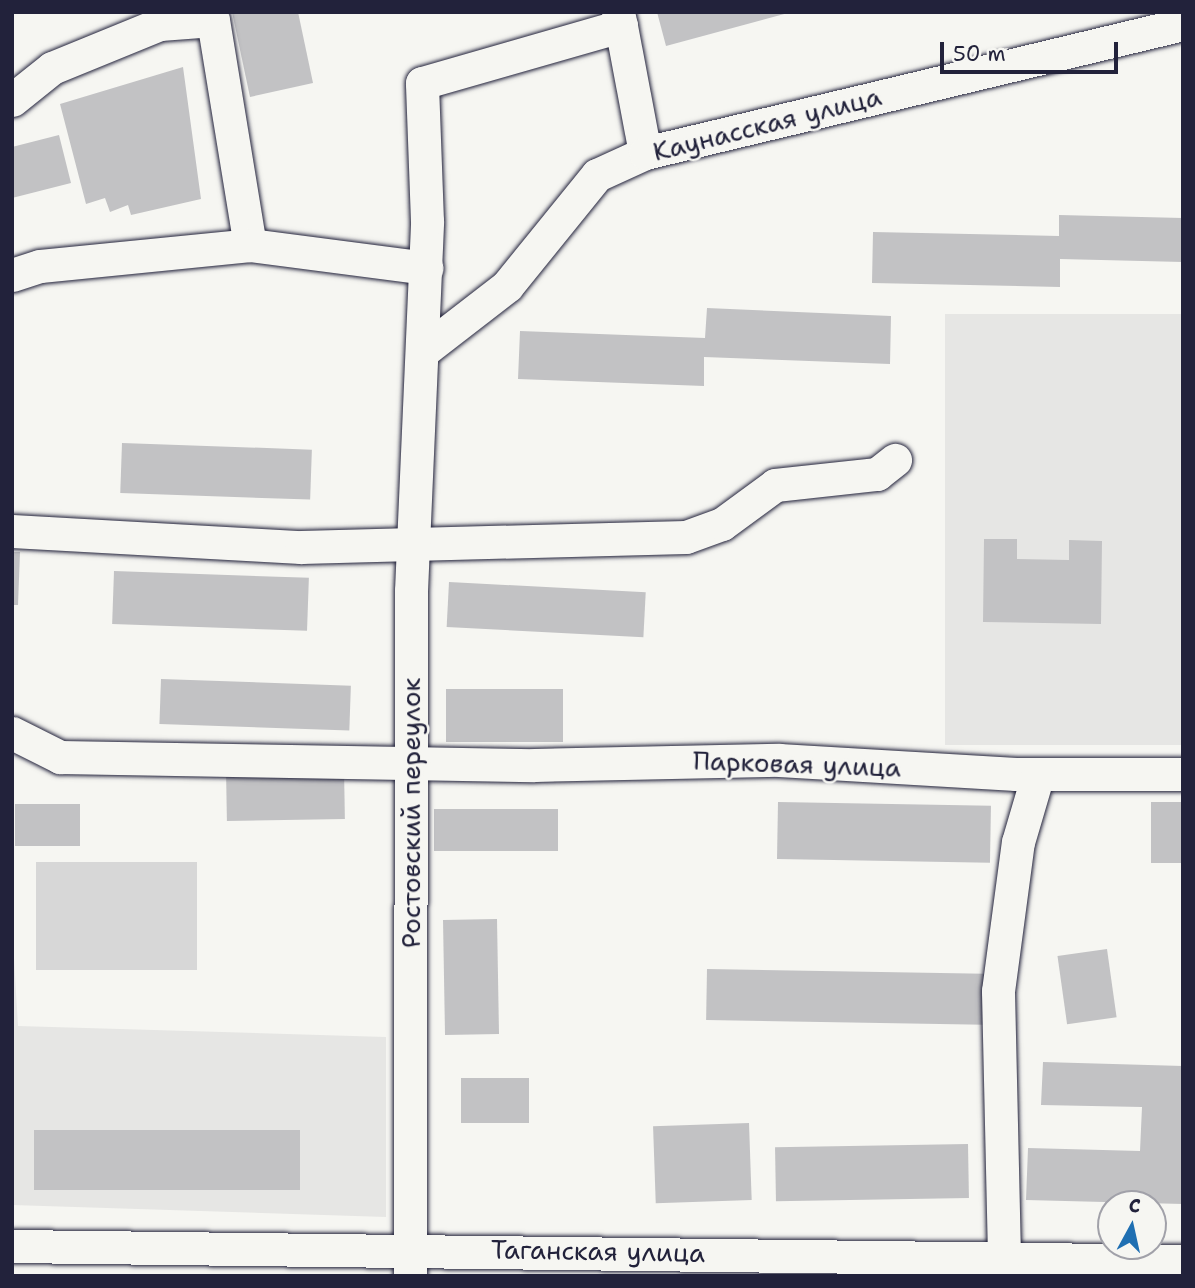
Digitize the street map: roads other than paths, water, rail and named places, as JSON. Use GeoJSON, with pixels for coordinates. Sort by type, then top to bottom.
{"type":"FeatureCollection","features":[{"type":"Feature","properties":{"kind":"street"},"geometry":{"type":"LineString","coordinates":[[12,100],[52,68],[155,18],[213,20],[250,245]]}},
{"type":"Feature","properties":{"kind":"street"},"geometry":{"type":"LineString","coordinates":[[619,19],[645,153]]}},
{"type":"Feature","properties":{"kind":"street","name":"Ростовский переулок"},"geometry":{"type":"LineString","coordinates":[[410,1262],[414,548],[427,268],[422,83],[619,19]]}},
{"type":"Feature","properties":{"kind":"street","name":"Каунасская улица"},"geometry":{"type":"LineString","coordinates":[[423,351],[507,286],[597,175],[645,153],[1183,24]]}},
{"type":"Feature","properties":{"kind":"street"},"geometry":{"type":"LineString","coordinates":[[12,275],[40,266],[250,245],[427,268]]}},
{"type":"Feature","properties":{"kind":"street"},"geometry":{"type":"LineString","coordinates":[[12,531],[414,548],[686,537],[722,524],[775,485],[877,474],[895,460]]}},
{"type":"Feature","properties":{"kind":"street","name":"Парковая улица"},"geometry":{"type":"LineString","coordinates":[[12,733],[60,757],[411,760],[534,765],[779,760],[1038,774],[1183,774]]}},
{"type":"Feature","properties":{"kind":"street"},"geometry":{"type":"LineString","coordinates":[[1004,1256],[998,991],[1018,842],[1038,774]]}},
{"type":"Feature","properties":{"kind":"street","name":"Таганская улица"},"geometry":{"type":"LineString","coordinates":[[12,1246],[410,1262],[1004,1256],[1183,1261]]}}]}
